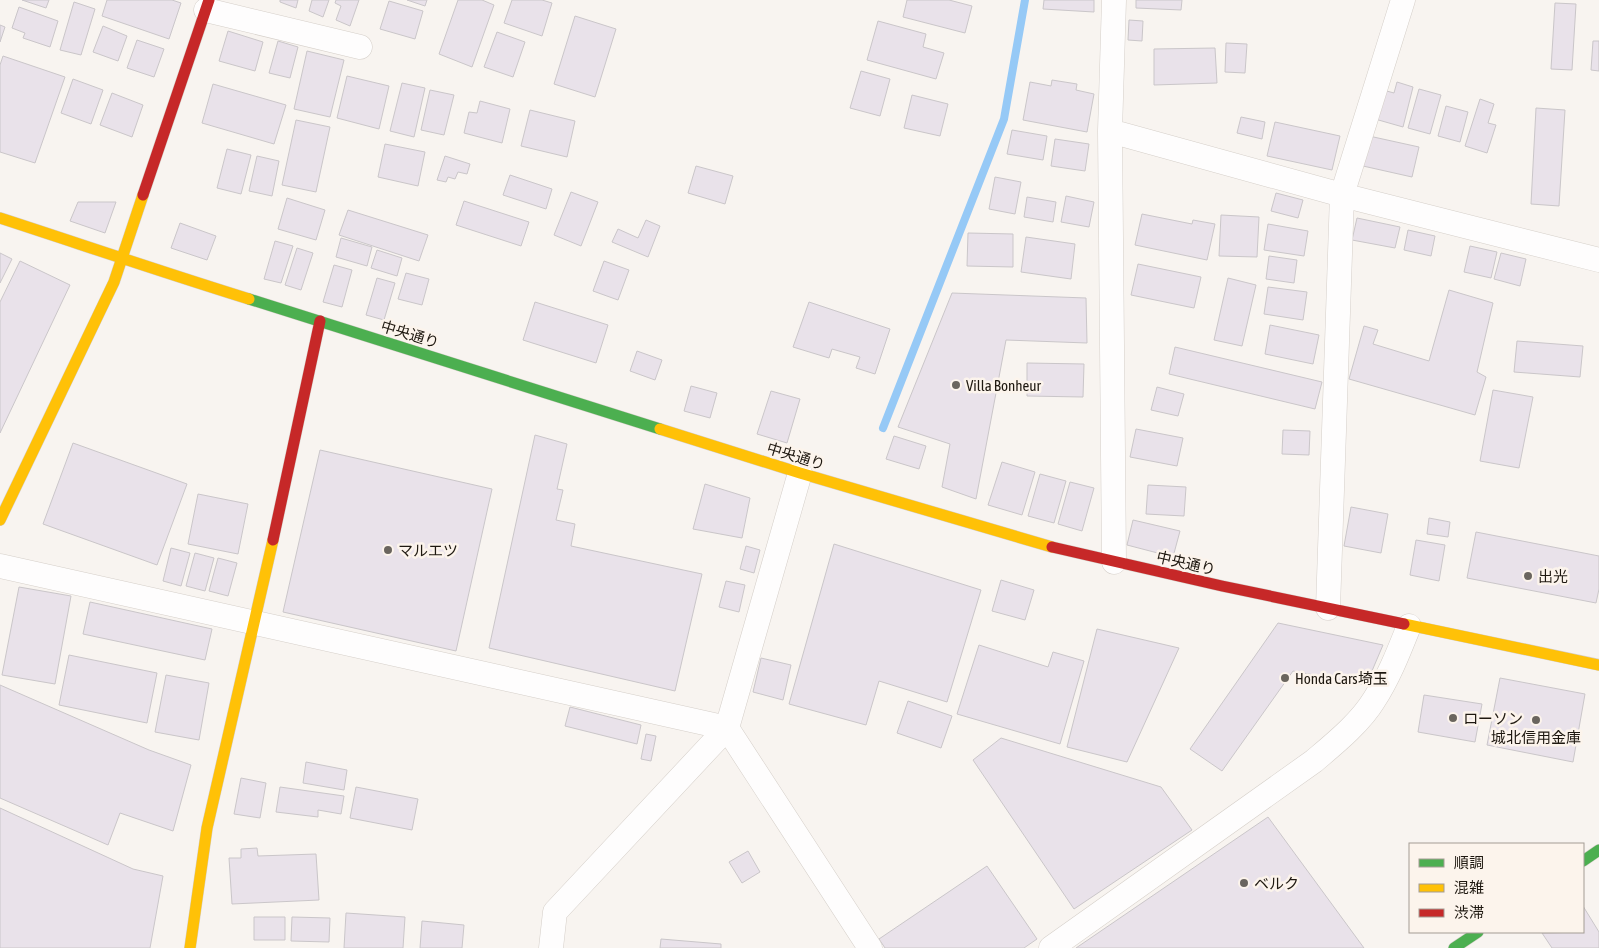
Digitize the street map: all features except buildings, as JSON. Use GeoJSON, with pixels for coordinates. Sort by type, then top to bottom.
{"type":"FeatureCollection","features":[{"type":"Feature","properties":{"kind":"street"},"geometry":{"type":"LineString","coordinates":[[1114,0],[1110,132],[1114,562]]}},
{"type":"Feature","properties":{"kind":"street"},"geometry":{"type":"LineString","coordinates":[[1328,608],[1342,195],[1403,0]]}},
{"type":"Feature","properties":{"kind":"street"},"geometry":{"type":"LineString","coordinates":[[0,520],[114,282],[208,5],[360,47]]}},
{"type":"Feature","properties":{"kind":"street"},"geometry":{"type":"LineString","coordinates":[[1110,132],[1342,195],[1599,260]]}},
{"type":"Feature","properties":{"kind":"street","name":"中央通り"},"geometry":{"type":"LineString","coordinates":[[0,218],[149,268],[800,473],[1050,546],[1114,562],[1409,626],[1599,665]]}},
{"type":"Feature","properties":{"kind":"street"},"geometry":{"type":"LineString","coordinates":[[190,948],[207,828],[255,622],[320,321]]}},
{"type":"Feature","properties":{"kind":"street"},"geometry":{"type":"LineString","coordinates":[[551,948],[555,912],[727,728],[800,473]]}},
{"type":"Feature","properties":{"kind":"street"},"geometry":{"type":"LineString","coordinates":[[0,566],[727,728],[870,948]]}},
{"type":"Feature","properties":{"kind":"street"},"geometry":{"type":"LineString","coordinates":[[1051,948],[1314,761],[1340,738],[1374,701],[1394,664],[1409,626]]}},
{"type":"Feature","properties":{"kind":"street"},"geometry":{"type":"LineString","coordinates":[[1584,860],[1599,850]]}},
{"type":"Feature","properties":{"kind":"street"},"geometry":{"type":"LineString","coordinates":[[1454,948],[1476,933]]}},
{"type":"Feature","properties":{"kind":"waterway"},"geometry":{"type":"LineString","coordinates":[[883,428],[1004,119],[1025,0]]}},
{"type":"Feature","properties":{"kind":"traffic: fast"},"geometry":{"type":"LineString","coordinates":[[249,299],[660,429]]}},
{"type":"Feature","properties":{"kind":"traffic: fast"},"geometry":{"type":"LineString","coordinates":[[1584,860],[1599,850]]}},
{"type":"Feature","properties":{"kind":"traffic: fast"},"geometry":{"type":"LineString","coordinates":[[1454,948],[1476,933]]}},
{"type":"Feature","properties":{"kind":"traffic: slow"},"geometry":{"type":"LineString","coordinates":[[0,520],[114,282],[143,195]]}},
{"type":"Feature","properties":{"kind":"traffic: slow"},"geometry":{"type":"LineString","coordinates":[[0,218],[249,299]]}},
{"type":"Feature","properties":{"kind":"traffic: slow"},"geometry":{"type":"LineString","coordinates":[[660,429],[800,473],[1052,547]]}},
{"type":"Feature","properties":{"kind":"traffic: slow"},"geometry":{"type":"LineString","coordinates":[[190,948],[207,828],[273,540]]}},
{"type":"Feature","properties":{"kind":"traffic: slow"},"geometry":{"type":"LineString","coordinates":[[1404,624],[1599,665]]}},
{"type":"Feature","properties":{"kind":"traffic: jam"},"geometry":{"type":"LineString","coordinates":[[143,195],[209,0]]}},
{"type":"Feature","properties":{"kind":"traffic: jam"},"geometry":{"type":"LineString","coordinates":[[273,540],[320,321]]}},
{"type":"Feature","properties":{"kind":"traffic: jam"},"geometry":{"type":"LineString","coordinates":[[1052,547],[1222,586],[1404,624]]}},
{"type":"Feature","properties":{"kind":"place","name":"Villa Bonheur"},"geometry":{"type":"Point","coordinates":[956,385]}},
{"type":"Feature","properties":{"kind":"place","name":"マルエツ"},"geometry":{"type":"Point","coordinates":[388,550]}},
{"type":"Feature","properties":{"kind":"place","name":"出光"},"geometry":{"type":"Point","coordinates":[1528,576]}},
{"type":"Feature","properties":{"kind":"place","name":"Honda Cars埼玉"},"geometry":{"type":"Point","coordinates":[1285,678]}},
{"type":"Feature","properties":{"kind":"place","name":"ローソン"},"geometry":{"type":"Point","coordinates":[1453,718]}},
{"type":"Feature","properties":{"kind":"place","name":"城北信用金庫"},"geometry":{"type":"Point","coordinates":[1536,720]}},
{"type":"Feature","properties":{"kind":"place","name":"ベルク"},"geometry":{"type":"Point","coordinates":[1244,883]}}]}
